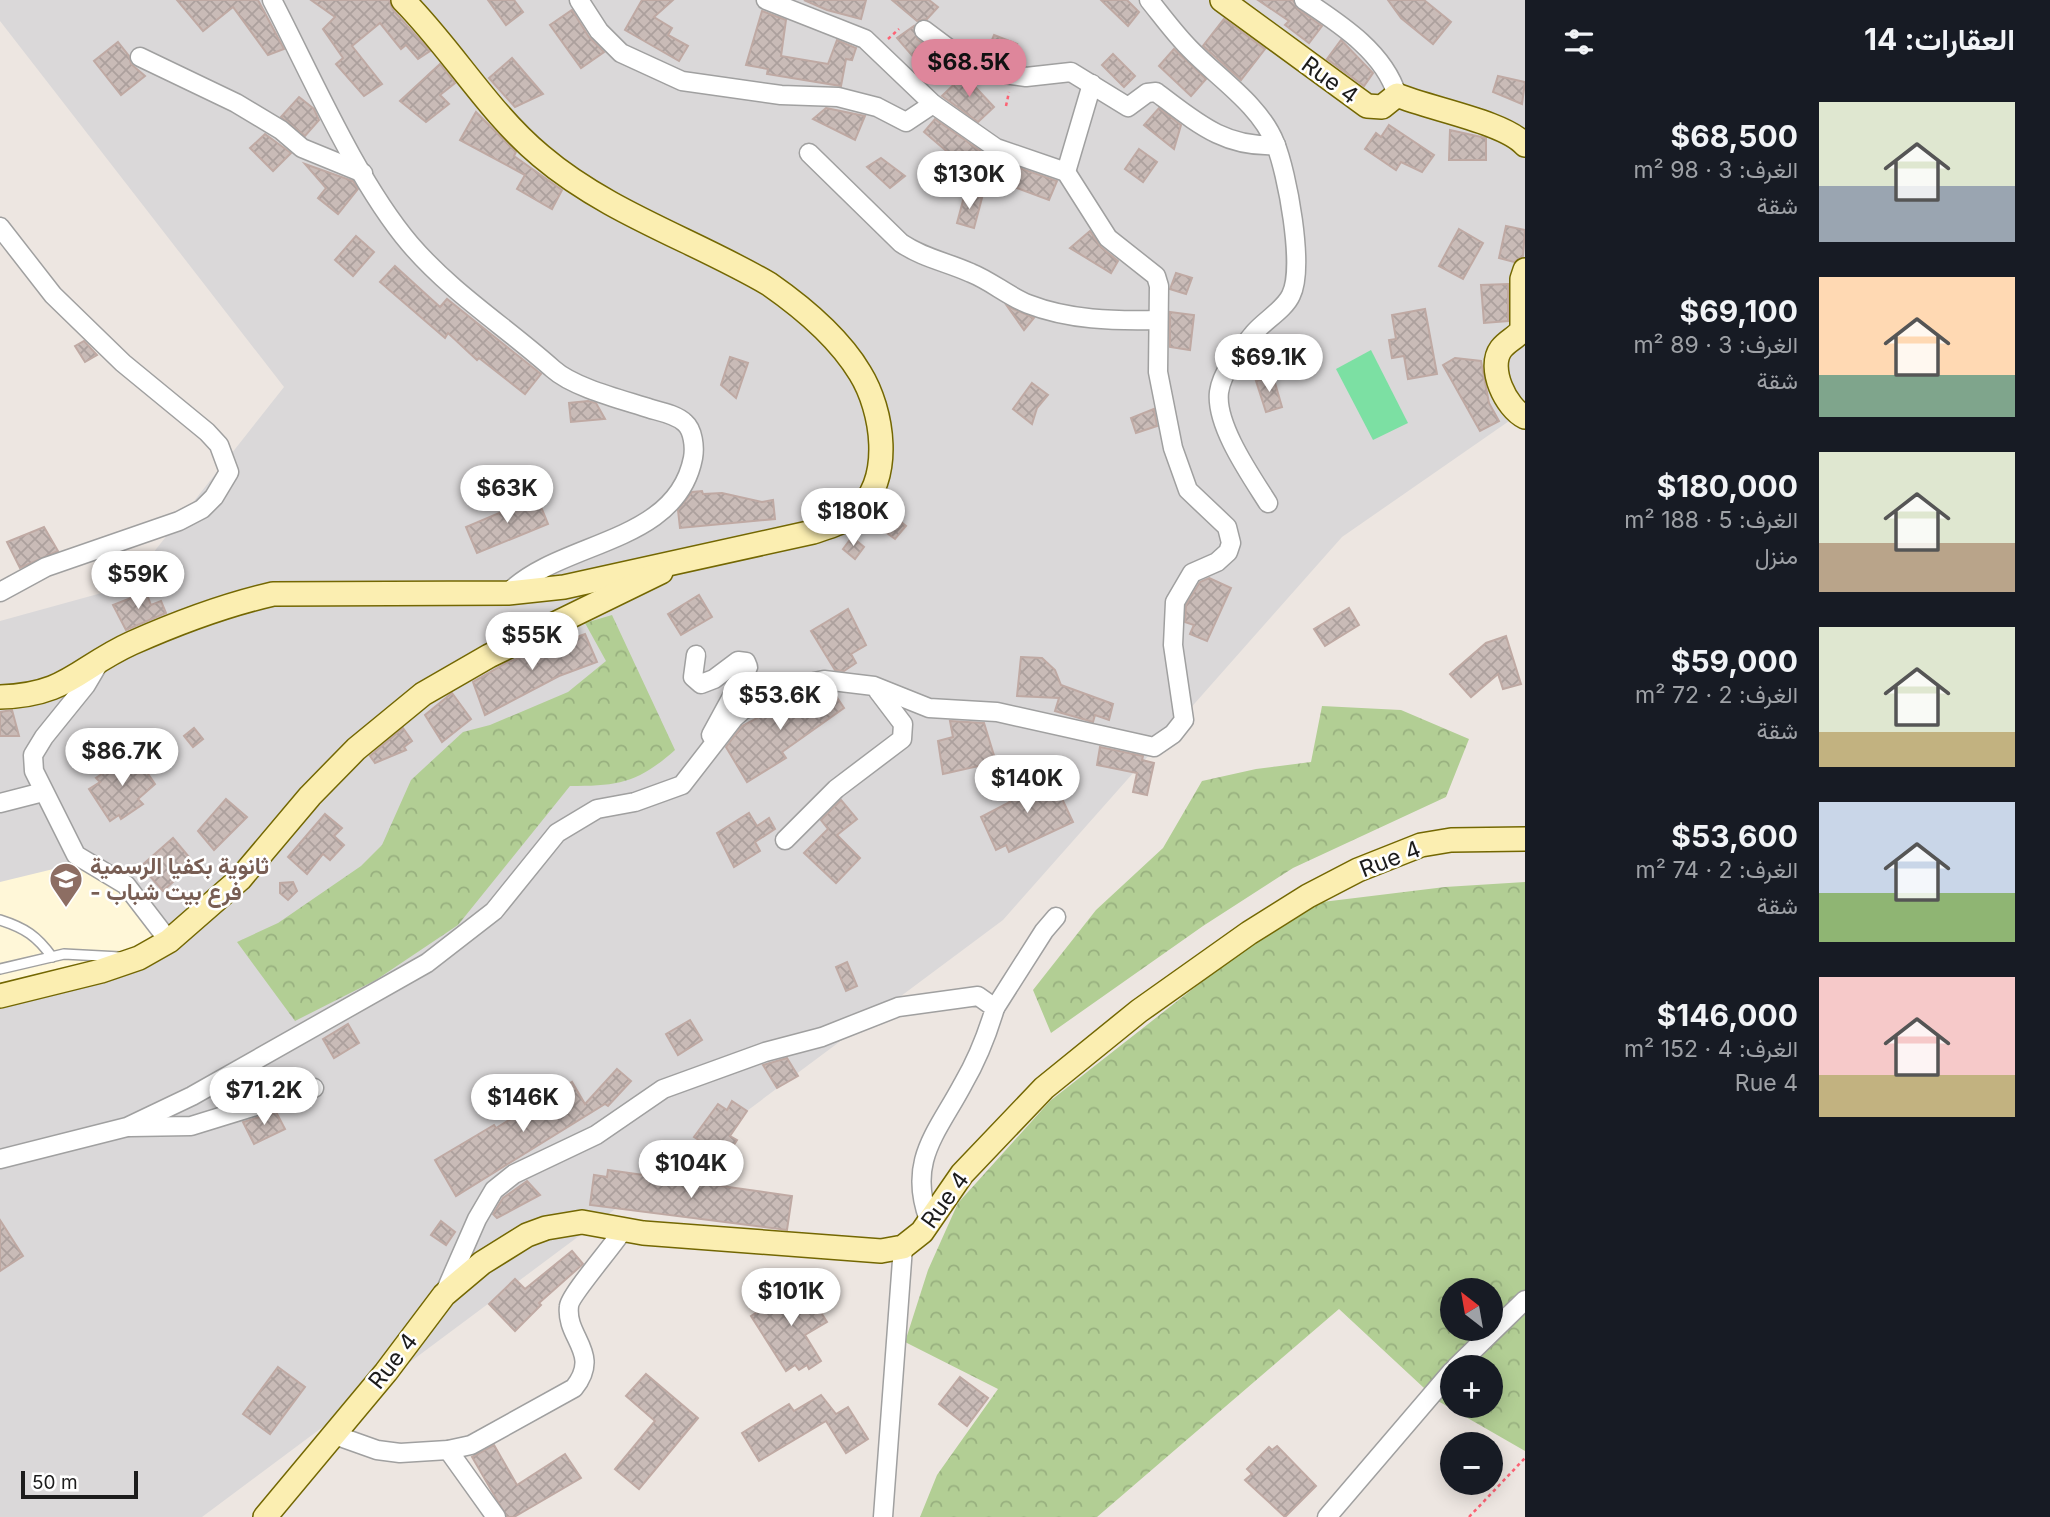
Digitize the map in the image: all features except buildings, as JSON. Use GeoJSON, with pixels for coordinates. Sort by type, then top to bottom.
{"type":"FeatureCollection","features":[{"type":"Feature","properties":{"kind":"street"},"geometry":{"type":"LineString","coordinates":[[272,0],[363,173],[409,242],[442,277],[560,375],[683,421],[692,438],[693,458],[686,478],[662,512],[644,523],[544,568],[518,583],[508,593]]}},
{"type":"Feature","properties":{"kind":"street"},"geometry":{"type":"LineString","coordinates":[[0,697],[42,693],[77,677],[131,644],[239,602],[273,594],[508,593],[565,587],[813,532],[855,513],[865,504],[879,466],[881,442],[871,392],[846,353],[789,298],[738,267],[613,206],[541,156],[502,117],[429,26],[403,0]]}},
{"type":"Feature","properties":{"kind":"street"},"geometry":{"type":"LineString","coordinates":[[579,0],[599,30],[621,53],[682,81],[781,95],[838,97],[877,107],[906,122],[933,104]]}},
{"type":"Feature","properties":{"kind":"street"},"geometry":{"type":"LineString","coordinates":[[0,1159],[127,1127],[192,1096],[426,963],[494,911],[557,833],[597,809],[664,793],[692,776],[734,718],[791,687],[824,680],[874,685],[929,708],[997,712],[1154,747],[1180,728],[1185,711],[1173,645],[1175,602],[1192,573],[1217,562],[1228,552],[1231,543],[1227,527],[1196,500],[1183,480],[1172,448],[1158,372],[1159,286],[1156,276],[1147,266],[1108,238],[1066,172],[996,148],[933,104],[865,39],[766,0]]}},
{"type":"Feature","properties":{"kind":"street"},"geometry":{"type":"LineString","coordinates":[[1149,0],[1187,47],[1252,110],[1276,145],[1293,207],[1296,259],[1291,296],[1255,332],[1226,373],[1219,390],[1222,414],[1231,439],[1268,503]]}},
{"type":"Feature","properties":{"kind":"street","name":"Rue 4"},"geometry":{"type":"LineString","coordinates":[[1222,0],[1357,101],[1374,108],[1382,107],[1397,95]]}},
{"type":"Feature","properties":{"kind":"street"},"geometry":{"type":"LineString","coordinates":[[1304,0],[1373,53],[1391,75],[1397,95],[1429,108],[1506,131],[1525,145]]}},
{"type":"Feature","properties":{"kind":"street"},"geometry":{"type":"LineString","coordinates":[[924,30],[960,55],[996,73],[1026,77],[1071,72],[1128,107],[1147,93],[1156,92],[1198,124],[1225,138],[1256,147],[1276,145]]}},
{"type":"Feature","properties":{"kind":"street"},"geometry":{"type":"LineString","coordinates":[[140,57],[236,103],[281,130],[302,148],[363,173]]}},
{"type":"Feature","properties":{"kind":"street"},"geometry":{"type":"LineString","coordinates":[[1066,172],[1093,84]]}},
{"type":"Feature","properties":{"kind":"street"},"geometry":{"type":"LineString","coordinates":[[809,153],[901,243],[915,253],[970,272],[1029,304],[1065,314],[1111,321],[1157,320]]}},
{"type":"Feature","properties":{"kind":"street"},"geometry":{"type":"LineString","coordinates":[[0,227],[53,295],[123,363],[207,432],[219,445],[229,471],[214,497],[202,509],[179,521],[46,568],[0,592]]}},
{"type":"Feature","properties":{"kind":"street"},"geometry":{"type":"LineString","coordinates":[[1525,270],[1522,279],[1522,330],[1499,351],[1497,360],[1503,394],[1512,408],[1525,417]]}},
{"type":"Feature","properties":{"kind":"street"},"geometry":{"type":"LineString","coordinates":[[0,996],[101,971],[139,958],[170,941],[240,879],[310,796],[356,749],[423,694],[489,656],[535,636],[689,558]]}},
{"type":"Feature","properties":{"kind":"street"},"geometry":{"type":"LineString","coordinates":[[692,776],[716,723],[748,667],[746,662],[738,661],[714,679],[701,684],[693,674],[696,655]]}},
{"type":"Feature","properties":{"kind":"street"},"geometry":{"type":"LineString","coordinates":[[99,662],[86,685],[33,755],[34,771],[76,855],[102,867],[126,885],[170,941]]}},
{"type":"Feature","properties":{"kind":"street"},"geometry":{"type":"LineString","coordinates":[[785,840],[836,789],[902,739],[904,729],[900,719],[874,685]]}},
{"type":"Feature","properties":{"kind":"street"},"geometry":{"type":"LineString","coordinates":[[0,803],[43,792]]}},
{"type":"Feature","properties":{"kind":"street","name":"Rue 4"},"geometry":{"type":"LineString","coordinates":[[265,1517],[386,1372],[444,1295],[493,1255],[546,1228],[582,1222],[622,1230],[881,1251],[903,1247],[922,1232],[962,1174],[1044,1088],[1139,1011],[1249,933],[1348,876],[1421,845],[1451,840],[1525,839]]}},
{"type":"Feature","properties":{"kind":"street"},"geometry":{"type":"LineString","coordinates":[[929,1220],[921,1191],[924,1154],[971,1069],[986,1038],[995,1008],[1056,918]]}},
{"type":"Feature","properties":{"kind":"street"},"geometry":{"type":"LineString","coordinates":[[444,1295],[477,1219],[494,1190],[514,1174],[596,1135],[663,1089],[765,1052],[822,1037],[906,1005],[978,996],[995,1008]]}},
{"type":"Feature","properties":{"kind":"street"},"geometry":{"type":"LineString","coordinates":[[127,1127],[191,1126],[314,1088]]}},
{"type":"Feature","properties":{"kind":"street"},"geometry":{"type":"LineString","coordinates":[[332,1434],[377,1450],[400,1453],[448,1451],[471,1445],[565,1395],[581,1380],[585,1358],[569,1318],[570,1300],[622,1230]]}},
{"type":"Feature","properties":{"kind":"street"},"geometry":{"type":"LineString","coordinates":[[883,1517],[903,1247]]}},
{"type":"Feature","properties":{"kind":"street"},"geometry":{"type":"LineString","coordinates":[[1468,1355],[1525,1300]]}},
{"type":"Feature","properties":{"kind":"street"},"geometry":{"type":"LineString","coordinates":[[1327,1517],[1440,1385]]}},
{"type":"Feature","properties":{"kind":"street"},"geometry":{"type":"LineString","coordinates":[[448,1451],[496,1517]]}},
{"type":"Feature","properties":{"kind":"lane"},"geometry":{"type":"LineString","coordinates":[[0,920],[27,929],[37,936],[52,957]]}},
{"type":"Feature","properties":{"kind":"lane"},"geometry":{"type":"LineString","coordinates":[[0,969],[64,954],[139,958]]}},
{"type":"Feature","properties":{"kind":"path"},"geometry":{"type":"LineString","coordinates":[[1469,1517],[1525,1458]]}},
{"type":"Feature","properties":{"kind":"shaded area"},"geometry":{"type":"Polygon","coordinates":[[[0,0],[1525,0],[1525,410],[1342,537],[1003,920],[202,1517],[0,1517],[0,621],[127,586],[284,387],[0,21],[0,0]]]}},
{"type":"Feature","properties":{"kind":"shaded area","name":"ثانوية بكفيا الرسمية - فرع بيت شباب"},"geometry":{"type":"Polygon","coordinates":[[[74,864],[107,878],[154,936],[106,961],[0,983],[0,882],[74,864]]]}},
{"type":"Feature","properties":{"kind":"green space"},"geometry":{"type":"Polygon","coordinates":[[[1371,350],[1408,423],[1373,440],[1336,369],[1371,350]]]}},
{"type":"Feature","properties":{"kind":"green space"},"geometry":{"type":"Polygon","coordinates":[[[612,615],[675,750],[650,770],[627,780],[601,785],[570,786],[458,925],[376,980],[295,1021],[237,942],[278,923],[361,866],[382,845],[411,780],[463,732],[490,725],[568,692],[606,661],[585,623],[612,615]]]}},
{"type":"Feature","properties":{"kind":"green space"},"geometry":{"type":"Polygon","coordinates":[[[1322,706],[1401,710],[1469,739],[1446,797],[1293,868],[1203,926],[1051,1033],[1033,990],[1096,910],[1163,848],[1202,781],[1256,769],[1311,762],[1322,706]]]}},
{"type":"Feature","properties":{"kind":"green space"},"geometry":{"type":"Polygon","coordinates":[[[1525,882],[1525,1451],[1503,1438],[1503,1432],[1492,1432],[1468,1418],[1503,1418],[1503,1355],[1440,1355],[1440,1402],[1339,1309],[1097,1517],[920,1517],[937,1475],[998,1389],[905,1342],[928,1270],[958,1203],[1050,1101],[1250,944],[1306,904],[1445,887],[1525,882]]]}},
{"type":"Feature","properties":{"kind":"place","name":"ثانوية بكفيا الرسمية - فرع بيت شباب"},"geometry":{"type":"Point","coordinates":[66,909]}}]}
